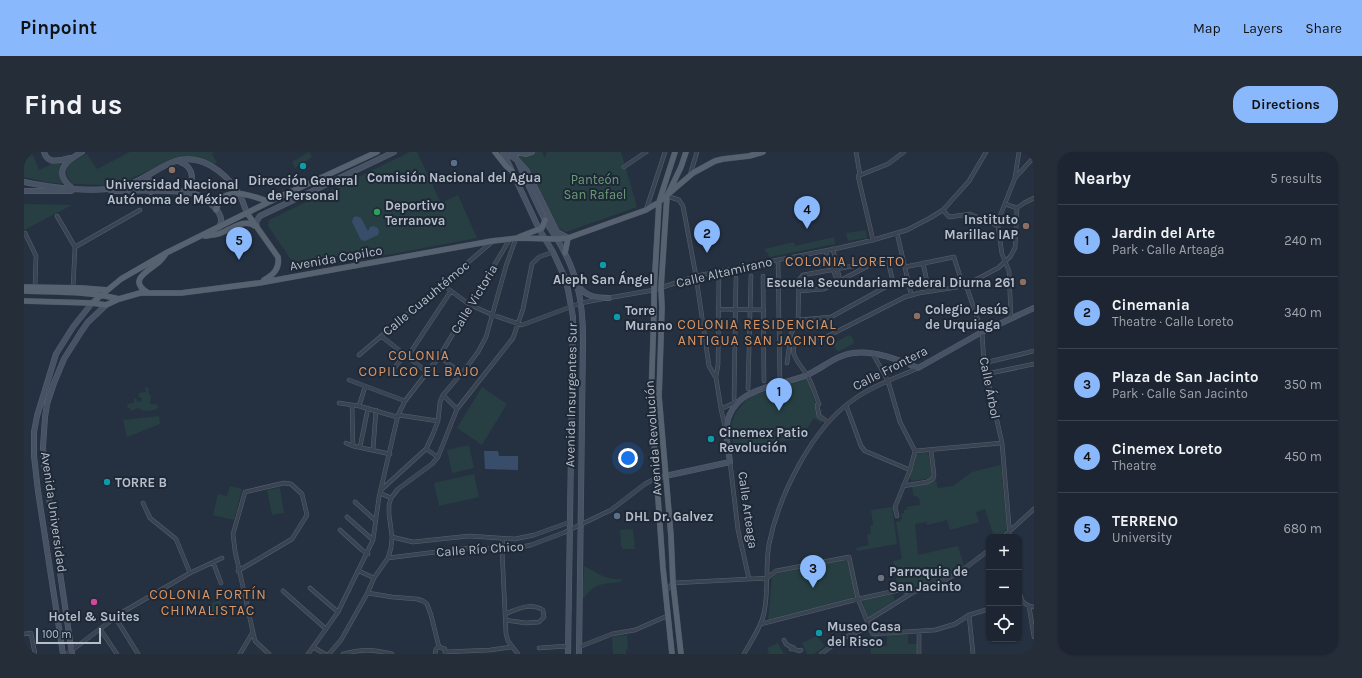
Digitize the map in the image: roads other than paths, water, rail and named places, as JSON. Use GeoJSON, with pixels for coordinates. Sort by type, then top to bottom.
{"type":"FeatureCollection","features":[{"type":"Feature","properties":{"kind":"main road"},"geometry":{"type":"LineString","coordinates":[[24,155],[30,152]]}},
{"type":"Feature","properties":{"kind":"main road"},"geometry":{"type":"LineString","coordinates":[[44,152],[46,158],[52,160],[73,157]]}},
{"type":"Feature","properties":{"kind":"main road"},"geometry":{"type":"LineString","coordinates":[[73,188],[64,180],[62,175],[64,165],[73,157],[82,152]]}},
{"type":"Feature","properties":{"kind":"main road","name":"Avenida Universidad"},"geometry":{"type":"LineString","coordinates":[[62,654],[35,471],[34,438],[36,416],[59,348],[92,303],[121,279],[166,253],[273,200],[377,152]]}},
{"type":"Feature","properties":{"kind":"main road"},"geometry":{"type":"LineString","coordinates":[[257,228],[256,222],[260,216],[394,152]]}},
{"type":"Feature","properties":{"kind":"main road"},"geometry":{"type":"LineString","coordinates":[[496,152],[506,166],[512,171]]}},
{"type":"Feature","properties":{"kind":"main road"},"geometry":{"type":"LineString","coordinates":[[504,152],[517,160],[529,175],[557,232],[568,238],[565,253]]}},
{"type":"Feature","properties":{"kind":"main road","name":"Avenida Insurgentes Sur"},"geometry":{"type":"LineString","coordinates":[[504,152],[567,284],[573,317],[568,654]]}},
{"type":"Feature","properties":{"kind":"main road"},"geometry":{"type":"LineString","coordinates":[[515,152],[526,154],[532,152]]}},
{"type":"Feature","properties":{"kind":"main road","name":"Avenida Insurgentes Sur"},"geometry":{"type":"LineString","coordinates":[[515,152],[517,160],[545,220],[565,253],[578,285],[581,303],[583,338],[579,654]]}},
{"type":"Feature","properties":{"kind":"main road","name":"Avenida Revolución"},"geometry":{"type":"LineString","coordinates":[[672,654],[667,616],[651,400],[654,290],[659,202],[675,152]]}},
{"type":"Feature","properties":{"kind":"main road","name":"Avenida Revolución"},"geometry":{"type":"LineString","coordinates":[[681,654],[673,583],[659,396],[662,307],[661,288],[666,196],[681,167],[686,152]]}},
{"type":"Feature","properties":{"kind":"main road","name":"Avenida Copilco"},"geometry":{"type":"LineString","coordinates":[[106,305],[130,295],[147,292],[181,293],[259,283],[492,241],[515,238],[568,238],[646,210],[659,202],[689,176],[706,165],[719,160],[749,156],[763,152]]}},
{"type":"Feature","properties":{"kind":"main road"},"geometry":{"type":"LineString","coordinates":[[219,227],[221,219],[216,210],[200,196],[182,192],[24,190],[24,182],[44,186],[110,189],[122,187],[176,162],[191,159],[207,163],[226,177],[239,193],[247,213],[276,253],[279,262],[277,268],[274,273],[259,283]]}},
{"type":"Feature","properties":{"kind":"main road"},"geometry":{"type":"LineString","coordinates":[[176,162],[185,164],[192,175],[192,181],[189,187],[182,192]]}},
{"type":"Feature","properties":{"kind":"main road"},"geometry":{"type":"LineString","coordinates":[[148,176],[152,192]]}},
{"type":"Feature","properties":{"kind":"main road"},"geometry":{"type":"LineString","coordinates":[[216,210],[219,201],[224,196],[231,194],[239,193],[267,201],[273,200]]}},
{"type":"Feature","properties":{"kind":"main road"},"geometry":{"type":"LineString","coordinates":[[515,238],[540,230],[544,226],[545,220]]}},
{"type":"Feature","properties":{"kind":"main road"},"geometry":{"type":"LineString","coordinates":[[201,236],[221,233],[246,223],[252,224],[257,228]]}},
{"type":"Feature","properties":{"kind":"main road"},"geometry":{"type":"LineString","coordinates":[[147,292],[140,285],[141,277],[146,271],[162,260],[166,253]]}},
{"type":"Feature","properties":{"kind":"main road"},"geometry":{"type":"LineString","coordinates":[[578,285],[586,294],[594,298],[609,298]]}},
{"type":"Feature","properties":{"kind":"main road"},"geometry":{"type":"LineString","coordinates":[[24,286],[107,290]]}},
{"type":"Feature","properties":{"kind":"main road"},"geometry":{"type":"LineString","coordinates":[[24,291],[102,294],[119,299]]}},
{"type":"Feature","properties":{"kind":"main road"},"geometry":{"type":"LineString","coordinates":[[24,301],[92,303],[106,305]]}},
{"type":"Feature","properties":{"kind":"main road","name":"Avenida Universidad"},"geometry":{"type":"LineString","coordinates":[[70,653],[43,447],[47,404],[60,369],[70,348],[88,322],[106,305]]}},
{"type":"Feature","properties":{"kind":"main road","name":"Calle Frontera"},"geometry":{"type":"LineString","coordinates":[[918,368],[982,332],[1034,308]]}},
{"type":"Feature","properties":{"kind":"main road","name":"Calle Arteaga"},"geometry":{"type":"LineString","coordinates":[[730,462],[726,428],[730,413],[741,400],[753,393],[807,375],[841,356],[854,353],[873,354],[918,368]]}},
{"type":"Feature","properties":{"kind":"main road"},"geometry":{"type":"LineString","coordinates":[[52,366],[60,369]]}},
{"type":"Feature","properties":{"kind":"main road"},"geometry":{"type":"LineString","coordinates":[[656,478],[730,462]]}},
{"type":"Feature","properties":{"kind":"main road"},"geometry":{"type":"LineString","coordinates":[[47,550],[56,550]]}},
{"type":"Feature","properties":{"kind":"street"},"geometry":{"type":"LineString","coordinates":[[624,167],[646,152]]}},
{"type":"Feature","properties":{"kind":"street"},"geometry":{"type":"LineString","coordinates":[[646,210],[665,152]]}},
{"type":"Feature","properties":{"kind":"street"},"geometry":{"type":"LineString","coordinates":[[689,176],[697,152]]}},
{"type":"Feature","properties":{"kind":"street"},"geometry":{"type":"LineString","coordinates":[[856,152],[859,176],[873,240]]}},
{"type":"Feature","properties":{"kind":"street"},"geometry":{"type":"LineString","coordinates":[[859,176],[880,168],[896,159],[904,152]]}},
{"type":"Feature","properties":{"kind":"street","name":"Calle Altamirano"},"geometry":{"type":"LineString","coordinates":[[518,324],[526,324],[581,303],[654,290],[696,276],[833,249],[898,233],[918,225],[943,210],[969,181],[986,152]]}},
{"type":"Feature","properties":{"kind":"street"},"geometry":{"type":"LineString","coordinates":[[1011,318],[1009,271],[1002,254],[998,226],[1015,178],[1019,152]]}},
{"type":"Feature","properties":{"kind":"street"},"geometry":{"type":"LineString","coordinates":[[1015,178],[1034,157]]}},
{"type":"Feature","properties":{"kind":"street"},"geometry":{"type":"LineString","coordinates":[[666,196],[679,200],[683,206],[696,276],[709,366],[716,378]]}},
{"type":"Feature","properties":{"kind":"street"},"geometry":{"type":"LineString","coordinates":[[1017,208],[1034,198]]}},
{"type":"Feature","properties":{"kind":"street"},"geometry":{"type":"LineString","coordinates":[[1005,204],[1017,208]]}},
{"type":"Feature","properties":{"kind":"street"},"geometry":{"type":"LineString","coordinates":[[828,422],[819,416],[817,405],[819,404],[807,375],[794,356],[794,348],[798,341],[828,336],[911,294],[964,286],[998,268],[1012,254],[1016,245],[1017,208]]}},
{"type":"Feature","properties":{"kind":"street"},"geometry":{"type":"LineString","coordinates":[[75,247],[140,210]]}},
{"type":"Feature","properties":{"kind":"street"},"geometry":{"type":"LineString","coordinates":[[943,210],[949,217],[970,214],[998,226]]}},
{"type":"Feature","properties":{"kind":"street"},"geometry":{"type":"LineString","coordinates":[[57,216],[75,247],[73,288]]}},
{"type":"Feature","properties":{"kind":"street"},"geometry":{"type":"LineString","coordinates":[[25,233],[36,256],[35,287]]}},
{"type":"Feature","properties":{"kind":"street"},"geometry":{"type":"LineString","coordinates":[[898,233],[911,294]]}},
{"type":"Feature","properties":{"kind":"street"},"geometry":{"type":"LineString","coordinates":[[391,498],[381,491],[426,449],[438,420],[440,402],[443,395],[478,352],[486,337],[515,238]]}},
{"type":"Feature","properties":{"kind":"street","name":"Calle Victoria"},"geometry":{"type":"LineString","coordinates":[[308,654],[338,612],[368,554],[373,540],[375,520],[398,416],[405,401],[439,357],[470,306],[515,238]]}},
{"type":"Feature","properties":{"kind":"street","name":"Calle Cuauhtémoc"},"geometry":{"type":"LineString","coordinates":[[359,355],[492,241]]}},
{"type":"Feature","properties":{"kind":"street"},"geometry":{"type":"LineString","coordinates":[[833,249],[839,282]]}},
{"type":"Feature","properties":{"kind":"street"},"geometry":{"type":"LineString","coordinates":[[826,250],[828,262],[836,270]]}},
{"type":"Feature","properties":{"kind":"street"},"geometry":{"type":"LineString","coordinates":[[329,654],[341,640],[368,593],[374,578],[388,558],[392,537],[389,514],[391,498],[398,489],[432,464],[438,457],[457,409],[513,338],[523,309],[532,264],[539,257],[553,252]]}},
{"type":"Feature","properties":{"kind":"street","name":"Calle Árbol"},"geometry":{"type":"LineString","coordinates":[[923,263],[954,257],[964,286],[967,288],[982,332],[984,364],[1002,443],[1010,524],[1010,534]]}},
{"type":"Feature","properties":{"kind":"street"},"geometry":{"type":"LineString","coordinates":[[778,260],[780,384]]}},
{"type":"Feature","properties":{"kind":"street"},"geometry":{"type":"LineString","coordinates":[[787,363],[791,334],[798,320],[799,280],[803,275],[886,260],[888,261],[893,282],[891,284],[831,317],[798,320]]}},
{"type":"Feature","properties":{"kind":"street"},"geometry":{"type":"LineString","coordinates":[[799,291],[824,289],[876,262]]}},
{"type":"Feature","properties":{"kind":"street"},"geometry":{"type":"LineString","coordinates":[[905,267],[923,263],[929,291]]}},
{"type":"Feature","properties":{"kind":"street"},"geometry":{"type":"LineString","coordinates":[[719,271],[718,365],[716,378],[726,428]]}},
{"type":"Feature","properties":{"kind":"street"},"geometry":{"type":"LineString","coordinates":[[748,389],[751,276]]}},
{"type":"Feature","properties":{"kind":"street"},"geometry":{"type":"LineString","coordinates":[[764,276],[764,382]]}},
{"type":"Feature","properties":{"kind":"street"},"geometry":{"type":"LineString","coordinates":[[734,399],[736,278]]}},
{"type":"Feature","properties":{"kind":"street"},"geometry":{"type":"LineString","coordinates":[[443,284],[470,306],[518,324]]}},
{"type":"Feature","properties":{"kind":"street"},"geometry":{"type":"LineString","coordinates":[[389,374],[406,356],[451,291]]}},
{"type":"Feature","properties":{"kind":"street"},"geometry":{"type":"LineString","coordinates":[[718,309],[764,310]]}},
{"type":"Feature","properties":{"kind":"street"},"geometry":{"type":"LineString","coordinates":[[381,336],[427,372]]}},
{"type":"Feature","properties":{"kind":"street"},"geometry":{"type":"LineString","coordinates":[[984,364],[1034,351]]}},
{"type":"Feature","properties":{"kind":"street"},"geometry":{"type":"LineString","coordinates":[[873,354],[888,381],[900,422],[915,451],[910,470],[895,507],[897,516]]}},
{"type":"Feature","properties":{"kind":"street"},"geometry":{"type":"LineString","coordinates":[[439,357],[462,373]]}},
{"type":"Feature","properties":{"kind":"street"},"geometry":{"type":"LineString","coordinates":[[986,374],[1034,364]]}},
{"type":"Feature","properties":{"kind":"street","name":"Calle Frontera"},"geometry":{"type":"LineString","coordinates":[[744,654],[761,624],[764,612],[769,544],[789,483],[828,422],[846,405],[865,392],[918,368]]}},
{"type":"Feature","properties":{"kind":"street"},"geometry":{"type":"LineString","coordinates":[[350,380],[405,401]]}},
{"type":"Feature","properties":{"kind":"street"},"geometry":{"type":"LineString","coordinates":[[359,406],[365,386]]}},
{"type":"Feature","properties":{"kind":"street"},"geometry":{"type":"LineString","coordinates":[[443,395],[457,409]]}},
{"type":"Feature","properties":{"kind":"street","name":"Calle Arteaga"},"geometry":{"type":"LineString","coordinates":[[721,409],[741,400]]}},
{"type":"Feature","properties":{"kind":"street"},"geometry":{"type":"LineString","coordinates":[[339,402],[398,416],[438,420]]}},
{"type":"Feature","properties":{"kind":"street"},"geometry":{"type":"LineString","coordinates":[[352,405],[353,446]]}},
{"type":"Feature","properties":{"kind":"street"},"geometry":{"type":"LineString","coordinates":[[846,405],[864,449],[867,452],[910,470]]}},
{"type":"Feature","properties":{"kind":"street"},"geometry":{"type":"LineString","coordinates":[[360,448],[368,408]]}},
{"type":"Feature","properties":{"kind":"street"},"geometry":{"type":"LineString","coordinates":[[373,450],[376,410]]}},
{"type":"Feature","properties":{"kind":"street"},"geometry":{"type":"LineString","coordinates":[[346,443],[360,448],[390,454]]}},
{"type":"Feature","properties":{"kind":"street"},"geometry":{"type":"LineString","coordinates":[[915,451],[1002,443]]}},
{"type":"Feature","properties":{"kind":"street"},"geometry":{"type":"LineString","coordinates":[[426,449],[438,457]]}},
{"type":"Feature","properties":{"kind":"street"},"geometry":{"type":"LineString","coordinates":[[903,486],[933,480],[934,475],[931,450]]}},
{"type":"Feature","properties":{"kind":"street","name":"Calle Arteaga"},"geometry":{"type":"LineString","coordinates":[[730,462],[738,530],[749,579]]}},
{"type":"Feature","properties":{"kind":"street","name":"Calle Río Chico"},"geometry":{"type":"LineString","coordinates":[[388,558],[468,548],[517,548],[531,545],[570,530],[611,510],[645,484],[656,478]]}},
{"type":"Feature","properties":{"kind":"street"},"geometry":{"type":"LineString","coordinates":[[238,571],[292,539],[307,518],[307,510],[302,494],[291,484],[284,483],[244,492],[233,534],[238,571],[255,641],[269,654]]}},
{"type":"Feature","properties":{"kind":"street"},"geometry":{"type":"LineString","coordinates":[[355,502],[375,520]]}},
{"type":"Feature","properties":{"kind":"street"},"geometry":{"type":"LineString","coordinates":[[143,503],[150,518],[176,539],[190,573]]}},
{"type":"Feature","properties":{"kind":"street"},"geometry":{"type":"LineString","coordinates":[[1006,534],[1034,509]]}},
{"type":"Feature","properties":{"kind":"street"},"geometry":{"type":"LineString","coordinates":[[347,517],[373,540]]}},
{"type":"Feature","properties":{"kind":"street","name":"Calle Río Chico"},"geometry":{"type":"LineString","coordinates":[[392,537],[413,542],[469,536],[503,540],[534,535],[570,522]]}},
{"type":"Feature","properties":{"kind":"street"},"geometry":{"type":"LineString","coordinates":[[340,530],[368,554]]}},
{"type":"Feature","properties":{"kind":"street"},"geometry":{"type":"LineString","coordinates":[[503,540],[506,634],[512,647],[518,654]]}},
{"type":"Feature","properties":{"kind":"street"},"geometry":{"type":"LineString","coordinates":[[867,621],[912,593],[945,580],[960,572],[986,552]]}},
{"type":"Feature","properties":{"kind":"street"},"geometry":{"type":"LineString","coordinates":[[666,591],[673,583],[767,578],[776,571],[849,557],[858,599],[872,633],[919,632],[935,630],[952,625],[969,614],[986,610]]}},
{"type":"Feature","properties":{"kind":"street"},"geometry":{"type":"LineString","coordinates":[[70,653],[115,617],[190,573],[222,558]]}},
{"type":"Feature","properties":{"kind":"street"},"geometry":{"type":"LineString","coordinates":[[213,562],[221,583]]}},
{"type":"Feature","properties":{"kind":"street"},"geometry":{"type":"LineString","coordinates":[[359,571],[374,578]]}},
{"type":"Feature","properties":{"kind":"street"},"geometry":{"type":"LineString","coordinates":[[310,588],[338,612]]}},
{"type":"Feature","properties":{"kind":"street"},"geometry":{"type":"LineString","coordinates":[[761,624],[858,599],[900,590],[912,593]]}},
{"type":"Feature","properties":{"kind":"street"},"geometry":{"type":"LineString","coordinates":[[283,592],[326,629]]}},
{"type":"Feature","properties":{"kind":"street"},"geometry":{"type":"LineString","coordinates":[[368,593],[417,599],[427,604],[432,614],[439,647],[443,648],[445,653],[512,647]]}},
{"type":"Feature","properties":{"kind":"street"},"geometry":{"type":"LineString","coordinates":[[1022,602],[1034,607]]}},
{"type":"Feature","properties":{"kind":"street"},"geometry":{"type":"LineString","coordinates":[[505,614],[524,606],[539,607],[543,610],[544,617],[539,622],[526,623],[505,620]]}},
{"type":"Feature","properties":{"kind":"street"},"geometry":{"type":"LineString","coordinates":[[1029,606],[1034,637]]}},
{"type":"Feature","properties":{"kind":"street"},"geometry":{"type":"LineString","coordinates":[[969,614],[973,654]]}},
{"type":"Feature","properties":{"kind":"street"},"geometry":{"type":"LineString","coordinates":[[579,647],[612,634],[633,631],[667,616]]}},
{"type":"Feature","properties":{"kind":"street"},"geometry":{"type":"LineString","coordinates":[[115,617],[138,654]]}},
{"type":"Feature","properties":{"kind":"street"},"geometry":{"type":"LineString","coordinates":[[821,654],[841,639],[869,627]]}},
{"type":"Feature","properties":{"kind":"street"},"geometry":{"type":"LineString","coordinates":[[100,629],[117,654]]}},
{"type":"Feature","properties":{"kind":"street"},"geometry":{"type":"LineString","coordinates":[[240,654],[253,632]]}},
{"type":"Feature","properties":{"kind":"street"},"geometry":{"type":"LineString","coordinates":[[919,632],[919,654]]}},
{"type":"Feature","properties":{"kind":"street"},"geometry":{"type":"LineString","coordinates":[[24,634],[31,633],[35,654]]}},
{"type":"Feature","properties":{"kind":"street"},"geometry":{"type":"LineString","coordinates":[[784,640],[792,650],[801,650]]}},
{"type":"Feature","properties":{"kind":"street"},"geometry":{"type":"LineString","coordinates":[[539,648],[568,646]]}},
{"type":"Feature","properties":{"kind":"street"},"geometry":{"type":"LineString","coordinates":[[313,647],[325,654]]}},
{"type":"Feature","properties":{"kind":"street"},"geometry":{"type":"LineString","coordinates":[[430,654],[435,653],[436,649],[439,647]]}},
{"type":"Feature","properties":{"kind":"street"},"geometry":{"type":"LineString","coordinates":[[343,654],[355,651],[373,650],[392,654]]}},
{"type":"Feature","properties":{"kind":"water"},"geometry":{"type":"Polygon","coordinates":[[[356,216],[361,218],[368,231],[370,227],[373,226],[378,228],[378,235],[365,241],[361,240],[352,222],[353,218],[356,216]]]}},
{"type":"Feature","properties":{"kind":"water"},"geometry":{"type":"Polygon","coordinates":[[[484,451],[498,451],[499,456],[518,456],[518,470],[485,469],[484,451]]]}},
{"type":"Feature","properties":{"kind":"place","name":"Comisión Nacional del Agua"},"geometry":{"type":"Point","coordinates":[454,163]}},
{"type":"Feature","properties":{"kind":"place","name":"Dirección General de Personal"},"geometry":{"type":"Point","coordinates":[303,166]}},
{"type":"Feature","properties":{"kind":"place","name":"Universidad Nacional Autónoma de México"},"geometry":{"type":"Point","coordinates":[172,170]}},
{"type":"Feature","properties":{"kind":"place","name":"Deportivo Terranova"},"geometry":{"type":"Point","coordinates":[377,212]}},
{"type":"Feature","properties":{"kind":"place","name":"Instituto Marillac IAP"},"geometry":{"type":"Point","coordinates":[1026,226]}},
{"type":"Feature","properties":{"kind":"place","name":"Cinemex Loreto"},"geometry":{"type":"Point","coordinates":[807,229]}},
{"type":"Feature","properties":{"kind":"place","name":"Cinemania"},"geometry":{"type":"Point","coordinates":[707,253]}},
{"type":"Feature","properties":{"kind":"place","name":"TERRENO"},"geometry":{"type":"Point","coordinates":[239,260]}},
{"type":"Feature","properties":{"kind":"place","name":"Aleph San Ángel"},"geometry":{"type":"Point","coordinates":[603,265]}},
{"type":"Feature","properties":{"kind":"place","name":"Escuela SecundariamFederal Diurna 261"},"geometry":{"type":"Point","coordinates":[1023,282]}},
{"type":"Feature","properties":{"kind":"place","name":"Colegio Jesús de Urquiaga"},"geometry":{"type":"Point","coordinates":[917,316]}},
{"type":"Feature","properties":{"kind":"place","name":"Torre Murano"},"geometry":{"type":"Point","coordinates":[617,317]}},
{"type":"Feature","properties":{"kind":"place","name":"Jardin del Arte"},"geometry":{"type":"Point","coordinates":[779,411]}},
{"type":"Feature","properties":{"kind":"place","name":"Cinemex Patio Revolución"},"geometry":{"type":"Point","coordinates":[711,439]}},
{"type":"Feature","properties":{"kind":"place","name":"TORRE B"},"geometry":{"type":"Point","coordinates":[107,482]}},
{"type":"Feature","properties":{"kind":"place","name":"DHL Dr. Galvez"},"geometry":{"type":"Point","coordinates":[617,516]}},
{"type":"Feature","properties":{"kind":"place","name":"Parroquia de San Jacinto"},"geometry":{"type":"Point","coordinates":[881,578]}},
{"type":"Feature","properties":{"kind":"place","name":"Plaza de San Jacinto"},"geometry":{"type":"Point","coordinates":[813,588]}},
{"type":"Feature","properties":{"kind":"place","name":"Hotel & Suites"},"geometry":{"type":"Point","coordinates":[94,602]}},
{"type":"Feature","properties":{"kind":"place","name":"Museo Casa del Risco"},"geometry":{"type":"Point","coordinates":[819,633]}},
{"type":"Feature","properties":{"kind":"district","name":"COLONIA LORETO"},"geometry":{"type":"Point","coordinates":[845,261]}},
{"type":"Feature","properties":{"kind":"district","name":"COLONIA RESIDENCIAL ANTIGUA SAN JACINTO"},"geometry":{"type":"Point","coordinates":[757,332]}},
{"type":"Feature","properties":{"kind":"district","name":"COLONIA COPILCO EL BAJO"},"geometry":{"type":"Point","coordinates":[419,364]}},
{"type":"Feature","properties":{"kind":"district","name":"COLONIA FORTÍN CHIMALISTAC"},"geometry":{"type":"Point","coordinates":[208,602]}},
{"type":"Feature","properties":{"kind":"park label","name":"Panteón San Rafael"},"geometry":{"type":"Point","coordinates":[595,186]}}]}
